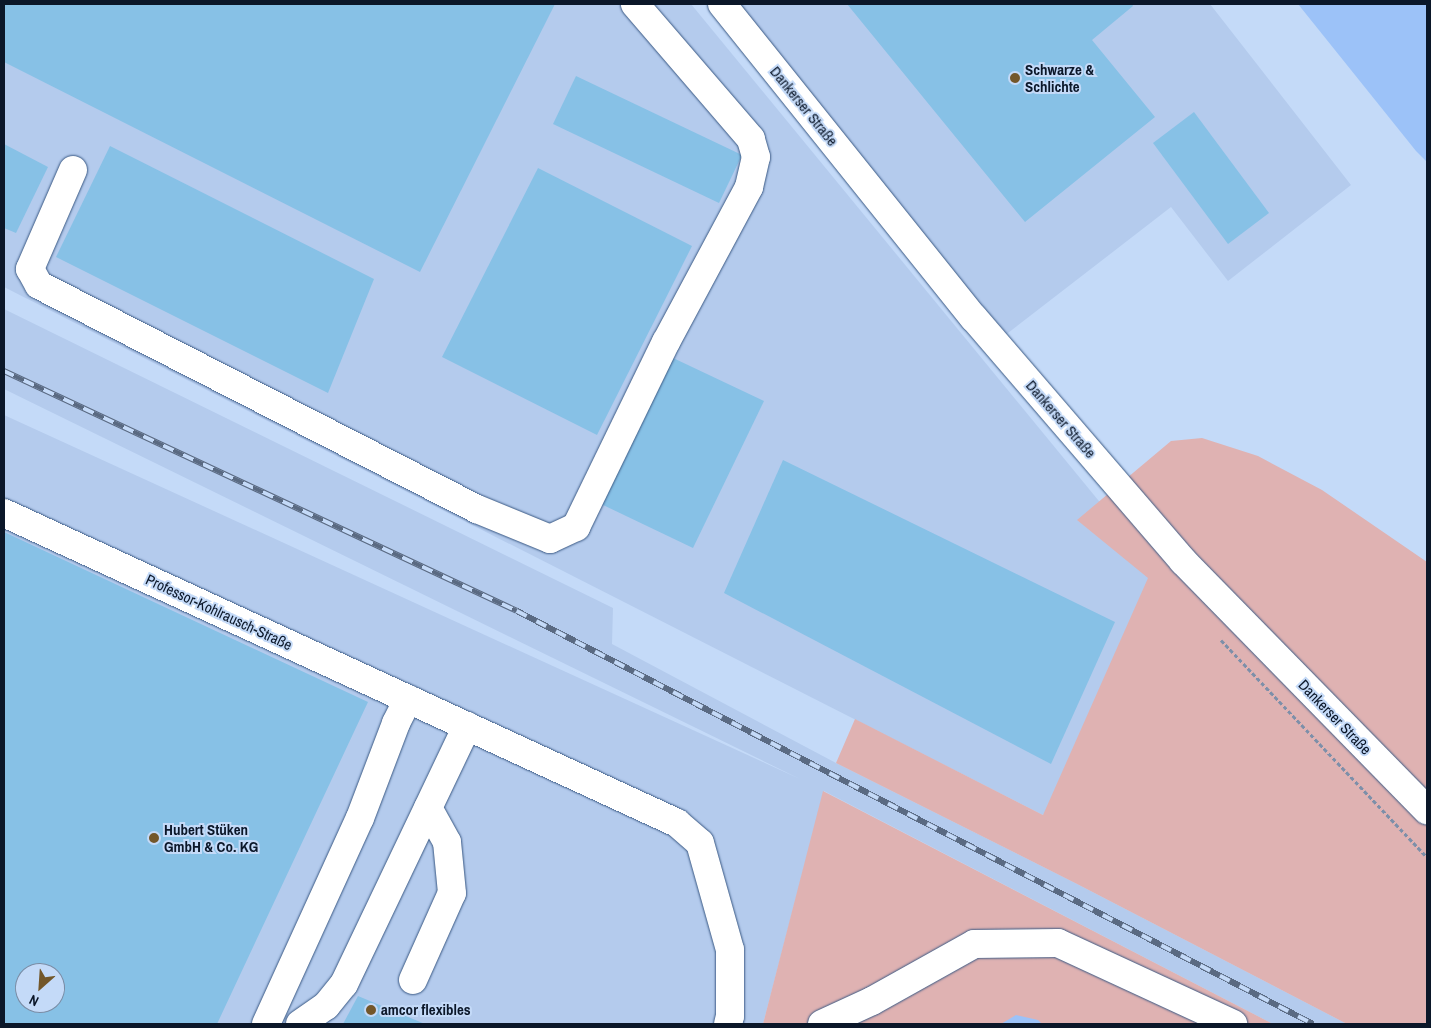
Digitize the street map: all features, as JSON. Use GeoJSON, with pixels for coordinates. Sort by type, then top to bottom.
{"type":"FeatureCollection","features":[{"type":"Feature","properties":{"kind":"main road"},"geometry":{"type":"LineString","coordinates":[[73,170],[30,269],[39,285],[477,508],[550,540],[576,527],[666,342],[749,187],[756,157],[751,139],[635,4]]}},
{"type":"Feature","properties":{"kind":"main road","name":"Dankerser Straße"},"geometry":{"type":"LineString","coordinates":[[722,4],[974,318],[1183,561],[1427,810]]}},
{"type":"Feature","properties":{"kind":"main road","name":"Professor-Kohlrausch-Straße"},"geometry":{"type":"LineString","coordinates":[[4,513],[677,823],[700,843],[730,950],[730,1016],[728,1024]]}},
{"type":"Feature","properties":{"kind":"main road"},"geometry":{"type":"LineString","coordinates":[[266,1024],[360,818],[396,723],[408,699]]}},
{"type":"Feature","properties":{"kind":"main road"},"geometry":{"type":"LineString","coordinates":[[300,1024],[326,1006],[344,984],[467,726]]}},
{"type":"Feature","properties":{"kind":"main road"},"geometry":{"type":"LineString","coordinates":[[413,980],[452,893],[447,842],[428,808]]}},
{"type":"Feature","properties":{"kind":"main road"},"geometry":{"type":"LineString","coordinates":[[822,1024],[872,1001],[974,944],[1058,943],[1233,1024]]}},
{"type":"Feature","properties":{"kind":"shaded area"},"geometry":{"type":"Polygon","coordinates":[[[4,4],[691,4],[1199,623],[1043,815],[4,287],[4,4]]]}},
{"type":"Feature","properties":{"kind":"shaded area"},"geometry":{"type":"Polygon","coordinates":[[[737,4],[1210,4],[1351,185],[1228,281],[1171,207],[999,340],[737,4]]]}},
{"type":"Feature","properties":{"kind":"shaded area"},"geometry":{"type":"Polygon","coordinates":[[[1298,4],[1427,4],[1427,162],[1416,151],[1298,4]]]}},
{"type":"Feature","properties":{"kind":"shaded area"},"geometry":{"type":"Polygon","coordinates":[[[4,309],[613,608],[612,644],[836,763],[1079,885],[1347,1024],[1273,1024],[824,791],[763,1024],[4,1024],[4,415],[800,779],[4,389],[4,309]]]}},
{"type":"Feature","properties":{"kind":"shaded area"},"geometry":{"type":"Polygon","coordinates":[[[1202,438],[1258,456],[1322,490],[1427,562],[1427,1024],[1347,1024],[1079,885],[836,763],[855,719],[1043,815],[1148,578],[1077,520],[1171,441],[1202,438]]]}},
{"type":"Feature","properties":{"kind":"shaded area"},"geometry":{"type":"Polygon","coordinates":[[[823,791],[1273,1024],[763,1024],[823,791]]]}},
{"type":"Feature","properties":{"kind":"shaded area"},"geometry":{"type":"Polygon","coordinates":[[[1016,1015],[1038,1020],[1042,1024],[1001,1024],[1016,1015]]]}},
{"type":"Feature","properties":{"kind":"building"},"geometry":{"type":"Polygon","coordinates":[[[4,4],[555,4],[420,272],[4,62],[4,4]]]}},
{"type":"Feature","properties":{"kind":"building","name":"Schwarze & Schlichte"},"geometry":{"type":"Polygon","coordinates":[[[847,4],[1132,4],[1133,6],[1092,40],[1155,117],[1025,222],[847,4]]]}},
{"type":"Feature","properties":{"kind":"building"},"geometry":{"type":"Polygon","coordinates":[[[576,76],[742,155],[719,203],[553,124],[576,76]]]}},
{"type":"Feature","properties":{"kind":"building"},"geometry":{"type":"Polygon","coordinates":[[[1194,112],[1269,213],[1228,244],[1153,143],[1194,112]]]}},
{"type":"Feature","properties":{"kind":"building"},"geometry":{"type":"Polygon","coordinates":[[[4,144],[48,167],[16,233],[4,228],[4,144]]]}},
{"type":"Feature","properties":{"kind":"building"},"geometry":{"type":"Polygon","coordinates":[[[110,146],[374,279],[328,393],[56,257],[110,146]]]}},
{"type":"Feature","properties":{"kind":"building"},"geometry":{"type":"Polygon","coordinates":[[[538,168],[692,246],[597,435],[442,357],[538,168]]]}},
{"type":"Feature","properties":{"kind":"building"},"geometry":{"type":"Polygon","coordinates":[[[671,357],[764,401],[693,548],[601,504],[671,357]]]}},
{"type":"Feature","properties":{"kind":"building"},"geometry":{"type":"Polygon","coordinates":[[[783,460],[1115,622],[1051,764],[724,593],[783,460]]]}},
{"type":"Feature","properties":{"kind":"building","name":"Hubert Stüken GmbH & Co. KG"},"geometry":{"type":"Polygon","coordinates":[[[4,532],[368,702],[217,1024],[4,1024],[4,532]]]}},
{"type":"Feature","properties":{"kind":"building","name":"amcor flexibles"},"geometry":{"type":"Polygon","coordinates":[[[358,996],[425,1024],[343,1024],[358,996]]]}},
{"type":"Feature","properties":{"kind":"railway"},"geometry":{"type":"LineString","coordinates":[[4,371],[517,611],[1313,1024]]}},
{"type":"Feature","properties":{"kind":"place","name":"Schwarze & Schlichte"},"geometry":{"type":"Point","coordinates":[1015,78]}},
{"type":"Feature","properties":{"kind":"place","name":"Hubert Stüken GmbH & Co. KG"},"geometry":{"type":"Point","coordinates":[154,838]}},
{"type":"Feature","properties":{"kind":"place","name":"amcor flexibles"},"geometry":{"type":"Point","coordinates":[371,1010]}}]}
